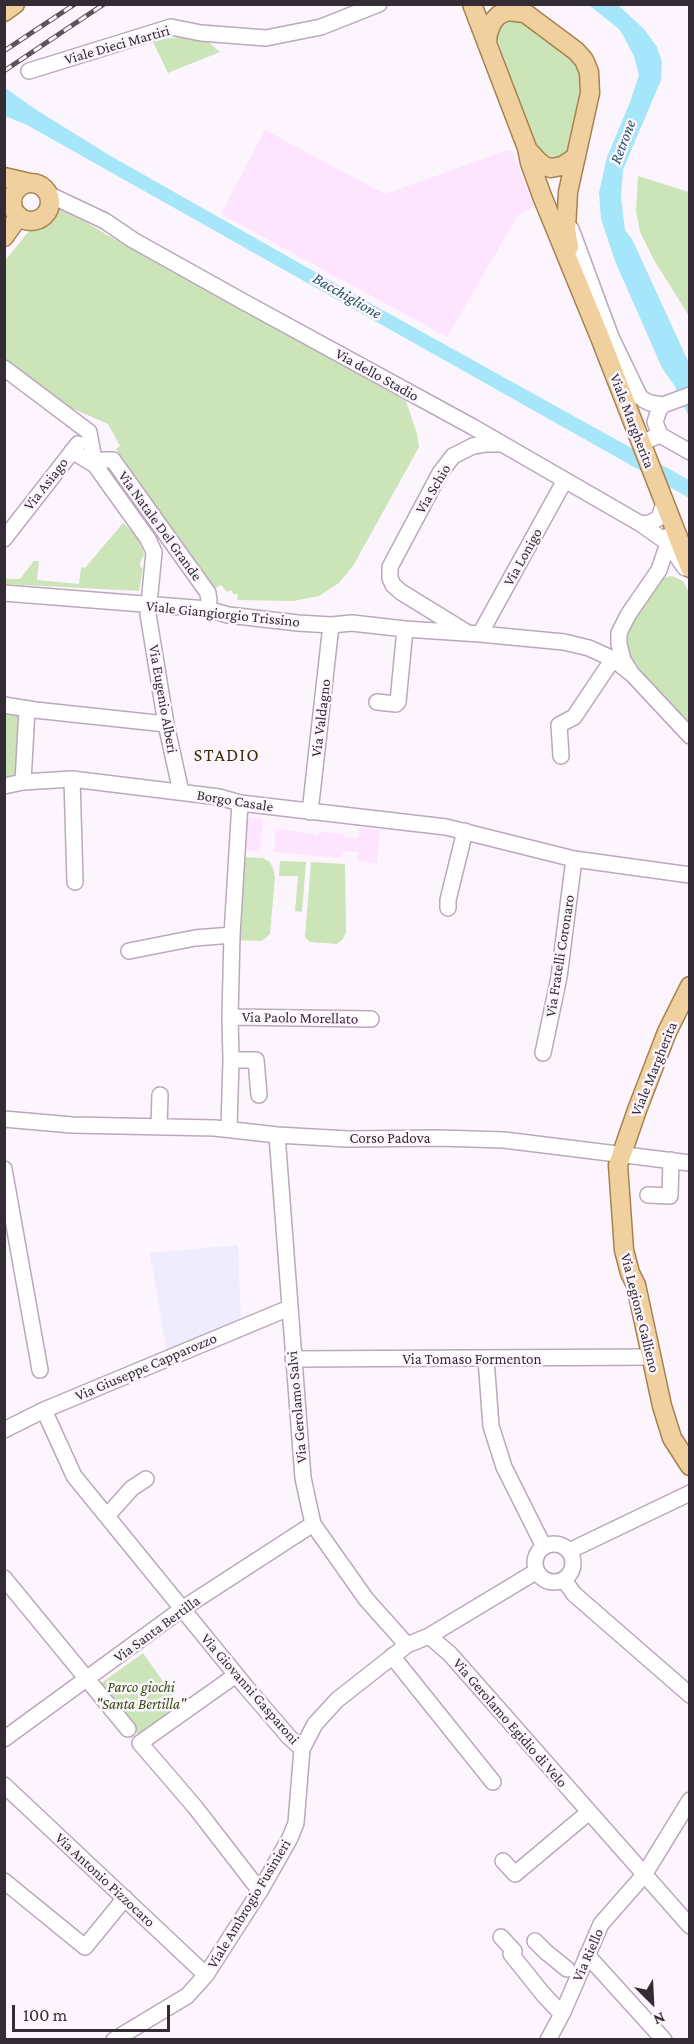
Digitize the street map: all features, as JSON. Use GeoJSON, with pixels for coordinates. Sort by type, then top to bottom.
{"type":"FeatureCollection","features":[{"type":"Feature","properties":{"kind":"main road"},"geometry":{"type":"LineString","coordinates":[[4,12],[15,4]]}},
{"type":"Feature","properties":{"kind":"main road","name":"Viale Margherita"},"geometry":{"type":"LineString","coordinates":[[472,4],[527,148],[542,196],[690,568]]}},
{"type":"Feature","properties":{"kind":"main road","name":"Viale Margherita"},"geometry":{"type":"LineString","coordinates":[[487,42],[492,21],[508,11],[518,9],[576,51],[588,66],[590,93],[568,192],[566,229],[575,275]]}},
{"type":"Feature","properties":{"kind":"main road","name":"Viale Margherita"},"geometry":{"type":"LineString","coordinates":[[527,148],[538,161],[550,168],[562,166],[576,157]]}},
{"type":"Feature","properties":{"kind":"main road","name":"Via dello Stadio"},"geometry":{"type":"LineString","coordinates":[[4,177],[41,186],[48,194]]}},
{"type":"Feature","properties":{"kind":"main road"},"geometry":{"type":"LineString","coordinates":[[4,237],[16,190],[30,183]]}},
{"type":"Feature","properties":{"kind":"main road"},"geometry":{"type":"LineString","coordinates":[[12,209],[31,220],[41,217],[50,204],[48,194]]}},
{"type":"Feature","properties":{"kind":"main road","name":"Viale Margherita"},"geometry":{"type":"LineString","coordinates":[[621,1154],[668,1032],[690,986]]}},
{"type":"Feature","properties":{"kind":"main road","name":"Via Legione Gallieno"},"geometry":{"type":"LineString","coordinates":[[621,1154],[618,1165],[624,1250],[636,1285],[662,1406],[672,1438],[690,1466]]}},
{"type":"Feature","properties":{"kind":"street","name":"Viale Dieci Martiri"},"geometry":{"type":"LineString","coordinates":[[29,71],[171,27],[201,33],[266,38],[321,27],[379,4]]}},
{"type":"Feature","properties":{"kind":"street","name":"Via dello Stadio"},"geometry":{"type":"LineString","coordinates":[[48,194],[105,221],[134,240],[641,524],[668,543],[690,578]]}},
{"type":"Feature","properties":{"kind":"street","name":"Viale Margherita"},"geometry":{"type":"LineString","coordinates":[[567,214],[570,228],[611,337],[640,397],[650,404],[663,405]]}},
{"type":"Feature","properties":{"kind":"street"},"geometry":{"type":"LineString","coordinates":[[4,368],[89,432]]}},
{"type":"Feature","properties":{"kind":"street"},"geometry":{"type":"LineString","coordinates":[[690,395],[663,405],[655,422],[660,435],[690,452]]}},
{"type":"Feature","properties":{"kind":"street","name":"Via Asiago"},"geometry":{"type":"LineString","coordinates":[[4,538],[89,432]]}},
{"type":"Feature","properties":{"kind":"street","name":"Via Natale Del Grande"},"geometry":{"type":"LineString","coordinates":[[89,432],[95,465]]}},
{"type":"Feature","properties":{"kind":"street"},"geometry":{"type":"LineString","coordinates":[[641,444],[660,435]]}},
{"type":"Feature","properties":{"kind":"street","name":"Via Schio"},"geometry":{"type":"LineString","coordinates":[[390,567],[440,473],[453,456],[473,446],[500,444]]}},
{"type":"Feature","properties":{"kind":"street","name":"Via Natale Del Grande"},"geometry":{"type":"LineString","coordinates":[[72,451],[95,465],[148,539],[154,552],[149,605]]}},
{"type":"Feature","properties":{"kind":"street","name":"Via Natale Del Grande"},"geometry":{"type":"LineString","coordinates":[[95,465],[103,460],[113,460],[208,593],[207,609]]}},
{"type":"Feature","properties":{"kind":"street","name":"Via Lonigo"},"geometry":{"type":"LineString","coordinates":[[474,633],[565,480]]}},
{"type":"Feature","properties":{"kind":"street"},"geometry":{"type":"LineString","coordinates":[[641,524],[650,523],[658,518],[661,497]]}},
{"type":"Feature","properties":{"kind":"street"},"geometry":{"type":"LineString","coordinates":[[633,675],[623,660],[619,633],[628,615],[659,570],[668,543],[661,497]]}},
{"type":"Feature","properties":{"kind":"street","name":"Viale Giangiorgio Trissino"},"geometry":{"type":"LineString","coordinates":[[390,567],[390,578],[393,585],[401,592],[474,633]]}},
{"type":"Feature","properties":{"kind":"street"},"geometry":{"type":"LineString","coordinates":[[659,570],[671,569],[690,578]]}},
{"type":"Feature","properties":{"kind":"street","name":"Viale Giangiorgio Trissino"},"geometry":{"type":"LineString","coordinates":[[4,594],[207,609],[228,615],[332,625],[352,623],[564,642],[589,648],[608,656]]}},
{"type":"Feature","properties":{"kind":"street","name":"Via Eugenio Alberi"},"geometry":{"type":"LineString","coordinates":[[149,605],[166,724],[181,792]]}},
{"type":"Feature","properties":{"kind":"street","name":"Via Valdagno"},"geometry":{"type":"LineString","coordinates":[[310,812],[332,625]]}},
{"type":"Feature","properties":{"kind":"street"},"geometry":{"type":"LineString","coordinates":[[377,702],[396,704],[399,700],[405,629]]}},
{"type":"Feature","properties":{"kind":"street"},"geometry":{"type":"LineString","coordinates":[[561,756],[559,725],[574,717],[608,656],[633,675],[690,735]]}},
{"type":"Feature","properties":{"kind":"street"},"geometry":{"type":"LineString","coordinates":[[4,705],[166,724]]}},
{"type":"Feature","properties":{"kind":"street"},"geometry":{"type":"LineString","coordinates":[[23,782],[27,709]]}},
{"type":"Feature","properties":{"kind":"street"},"geometry":{"type":"LineString","coordinates":[[72,779],[75,882]]}},
{"type":"Feature","properties":{"kind":"street","name":"Borgo Casale"},"geometry":{"type":"LineString","coordinates":[[4,786],[23,782],[72,779],[219,796],[240,803],[446,827],[574,859],[690,875]]}},
{"type":"Feature","properties":{"kind":"street"},"geometry":{"type":"LineString","coordinates":[[229,1129],[232,935],[240,803]]}},
{"type":"Feature","properties":{"kind":"street"},"geometry":{"type":"LineString","coordinates":[[448,908],[465,831]]}},
{"type":"Feature","properties":{"kind":"street","name":"Via Fratelli Coronaro"},"geometry":{"type":"LineString","coordinates":[[543,1053],[559,977],[574,859]]}},
{"type":"Feature","properties":{"kind":"street"},"geometry":{"type":"LineString","coordinates":[[129,951],[195,938],[232,935]]}},
{"type":"Feature","properties":{"kind":"street","name":"Via Paolo Morellato"},"geometry":{"type":"LineString","coordinates":[[230,1017],[371,1019]]}},
{"type":"Feature","properties":{"kind":"street"},"geometry":{"type":"LineString","coordinates":[[231,1060],[256,1060],[259,1095]]}},
{"type":"Feature","properties":{"kind":"street"},"geometry":{"type":"LineString","coordinates":[[159,1126],[160,1095]]}},
{"type":"Feature","properties":{"kind":"street","name":"Corso Padova"},"geometry":{"type":"LineString","coordinates":[[4,1119],[72,1125],[229,1129],[277,1136],[348,1139],[504,1140],[690,1163]]}},
{"type":"Feature","properties":{"kind":"street","name":"Via Gerolamo Salvi"},"geometry":{"type":"LineString","coordinates":[[277,1136],[303,1478],[313,1524],[366,1599],[407,1645]]}},
{"type":"Feature","properties":{"kind":"street"},"geometry":{"type":"LineString","coordinates":[[648,1196],[670,1196],[671,1160]]}},
{"type":"Feature","properties":{"kind":"street"},"geometry":{"type":"LineString","coordinates":[[4,1169],[40,1370]]}},
{"type":"Feature","properties":{"kind":"street","name":"Via Giuseppe Capparozzo"},"geometry":{"type":"LineString","coordinates":[[4,1430],[44,1410],[289,1308]]}},
{"type":"Feature","properties":{"kind":"street","name":"Via Tomaso Formenton"},"geometry":{"type":"LineString","coordinates":[[293,1359],[652,1358]]}},
{"type":"Feature","properties":{"kind":"street"},"geometry":{"type":"LineString","coordinates":[[486,1359],[491,1426],[504,1467],[544,1547]]}},
{"type":"Feature","properties":{"kind":"street","name":"Via Giovanni Gasparoni"},"geometry":{"type":"LineString","coordinates":[[44,1410],[74,1476],[236,1675],[302,1749]]}},
{"type":"Feature","properties":{"kind":"street"},"geometry":{"type":"LineString","coordinates":[[107,1516],[132,1488],[146,1479]]}},
{"type":"Feature","properties":{"kind":"street"},"geometry":{"type":"LineString","coordinates":[[569,1551],[690,1493]]}},
{"type":"Feature","properties":{"kind":"street","name":"Via Santa Bertilla"},"geometry":{"type":"LineString","coordinates":[[4,1739],[182,1610],[313,1524]]}},
{"type":"Feature","properties":{"kind":"street"},"geometry":{"type":"LineString","coordinates":[[555,1544],[569,1551],[573,1569],[564,1580],[551,1582],[545,1580],[537,1571],[537,1555],[544,1547],[555,1544]]}},
{"type":"Feature","properties":{"kind":"street","name":"Viale Ambrogio Fusinieri"},"geometry":{"type":"LineString","coordinates":[[114,2040],[187,1996],[206,1975],[261,1891],[296,1823],[302,1749],[315,1724],[337,1700],[407,1645],[429,1636],[537,1571]]}},
{"type":"Feature","properties":{"kind":"street"},"geometry":{"type":"LineString","coordinates":[[4,1578],[128,1729]]}},
{"type":"Feature","properties":{"kind":"street"},"geometry":{"type":"LineString","coordinates":[[564,1580],[574,1594],[690,1695]]}},
{"type":"Feature","properties":{"kind":"street","name":"Via Gerolamo Egidio di Velo"},"geometry":{"type":"LineString","coordinates":[[429,1636],[450,1654],[690,1926]]}},
{"type":"Feature","properties":{"kind":"street"},"geometry":{"type":"LineString","coordinates":[[392,1656],[492,1782]]}},
{"type":"Feature","properties":{"kind":"street"},"geometry":{"type":"LineString","coordinates":[[236,1675],[141,1743],[261,1891]]}},
{"type":"Feature","properties":{"kind":"street","name":"Via Antonio Pizzocaro"},"geometry":{"type":"LineString","coordinates":[[4,1785],[206,1975]]}},
{"type":"Feature","properties":{"kind":"street","name":"Via Riello"},"geometry":{"type":"LineString","coordinates":[[555,2037],[601,1924],[644,1875],[690,1800]]}},
{"type":"Feature","properties":{"kind":"street"},"geometry":{"type":"LineString","coordinates":[[503,1861],[515,1874],[589,1812]]}},
{"type":"Feature","properties":{"kind":"street"},"geometry":{"type":"LineString","coordinates":[[4,1881],[85,1947],[125,1898]]}},
{"type":"Feature","properties":{"kind":"street"},"geometry":{"type":"LineString","coordinates":[[501,1937],[514,1951],[511,1954],[543,1994],[563,2013]]}},
{"type":"Feature","properties":{"kind":"street","name":"Via Riello"},"geometry":{"type":"LineString","coordinates":[[525,1970],[540,1947],[567,1969]]}},
{"type":"Feature","properties":{"kind":"street"},"geometry":{"type":"LineString","coordinates":[[587,1955],[664,2040]]}},
{"type":"Feature","properties":{"kind":"shaded area"},"geometry":{"type":"Polygon","coordinates":[[[265,130],[385,194],[511,149],[534,206],[518,215],[447,337],[221,214],[265,130]]]}},
{"type":"Feature","properties":{"kind":"shaded area"},"geometry":{"type":"Polygon","coordinates":[[[244,817],[263,819],[260,852],[241,850],[244,817]]]}},
{"type":"Feature","properties":{"kind":"shaded area"},"geometry":{"type":"Polygon","coordinates":[[[276,828],[318,835],[319,832],[344,834],[345,837],[358,838],[360,828],[380,830],[377,863],[357,861],[357,852],[343,851],[342,858],[274,852],[276,828]]]}},
{"type":"Feature","properties":{"kind":"shaded area"},"geometry":{"type":"Polygon","coordinates":[[[238,1245],[241,1322],[167,1353],[150,1253],[238,1245]]]}},
{"type":"Feature","properties":{"kind":"green space"},"geometry":{"type":"Polygon","coordinates":[[[510,21],[522,23],[570,58],[579,70],[581,92],[567,151],[556,158],[548,157],[536,145],[497,39],[501,27],[510,21]]]}},
{"type":"Feature","properties":{"kind":"green space"},"geometry":{"type":"Polygon","coordinates":[[[200,35],[220,52],[168,73],[152,40],[200,35]]]}},
{"type":"Feature","properties":{"kind":"green space"},"geometry":{"type":"Polygon","coordinates":[[[638,176],[689,192],[689,316],[654,260],[640,232],[636,211],[638,176]]]}},
{"type":"Feature","properties":{"kind":"green space"},"geometry":{"type":"Polygon","coordinates":[[[55,207],[71,213],[406,401],[419,447],[353,566],[339,583],[319,596],[293,601],[237,600],[238,594],[233,594],[231,590],[227,592],[221,585],[214,589],[116,449],[120,446],[108,424],[69,407],[5,359],[4,262],[29,231],[52,219],[55,207]]]}},
{"type":"Feature","properties":{"kind":"green space"},"geometry":{"type":"Polygon","coordinates":[[[123,523],[137,536],[143,550],[144,556],[140,566],[143,569],[139,591],[5,584],[4,579],[20,579],[32,561],[39,561],[37,580],[79,584],[81,567],[85,568],[123,523]]]}},
{"type":"Feature","properties":{"kind":"green space"},"geometry":{"type":"Polygon","coordinates":[[[670,576],[683,581],[690,594],[689,726],[630,661],[625,639],[628,625],[661,579],[670,576]]]}},
{"type":"Feature","properties":{"kind":"green space"},"geometry":{"type":"Polygon","coordinates":[[[5,706],[27,709],[23,782],[5,786],[5,706]]]}},
{"type":"Feature","properties":{"kind":"green space"},"geometry":{"type":"Polygon","coordinates":[[[243,857],[263,858],[270,862],[274,871],[270,934],[262,941],[233,940],[243,857]]]}},
{"type":"Feature","properties":{"kind":"green space"},"geometry":{"type":"Polygon","coordinates":[[[280,861],[306,862],[302,912],[295,911],[298,876],[279,876],[280,861]]]}},
{"type":"Feature","properties":{"kind":"green space"},"geometry":{"type":"Polygon","coordinates":[[[311,862],[345,864],[346,932],[337,944],[310,942],[305,937],[311,862]]]}},
{"type":"Feature","properties":{"kind":"green space","name":"Parco giochi \"Santa Bertilla\""},"geometry":{"type":"Polygon","coordinates":[[[143,1653],[181,1707],[140,1737],[100,1684],[143,1653]]]}},
{"type":"Feature","properties":{"kind":"water","name":"Retrone"},"geometry":{"type":"Polygon","coordinates":[[[589,5],[618,5],[645,30],[657,47],[662,62],[661,80],[623,170],[621,197],[625,230],[632,239],[689,363],[689,417],[674,385],[662,368],[615,261],[601,219],[599,192],[607,157],[639,75],[634,56],[620,30],[589,5]]]}},
{"type":"Feature","properties":{"kind":"water","name":"Bacchiglione"},"geometry":{"type":"Polygon","coordinates":[[[4,87],[109,155],[689,480],[689,498],[27,125],[5,116],[4,87]]]}},
{"type":"Feature","properties":{"kind":"railway"},"geometry":{"type":"LineString","coordinates":[[4,51],[75,4]]}},
{"type":"Feature","properties":{"kind":"railway"},"geometry":{"type":"LineString","coordinates":[[4,71],[104,4]]}},
{"type":"Feature","properties":{"kind":"district","name":"STADIO"},"geometry":{"type":"Point","coordinates":[227,755]}}]}
